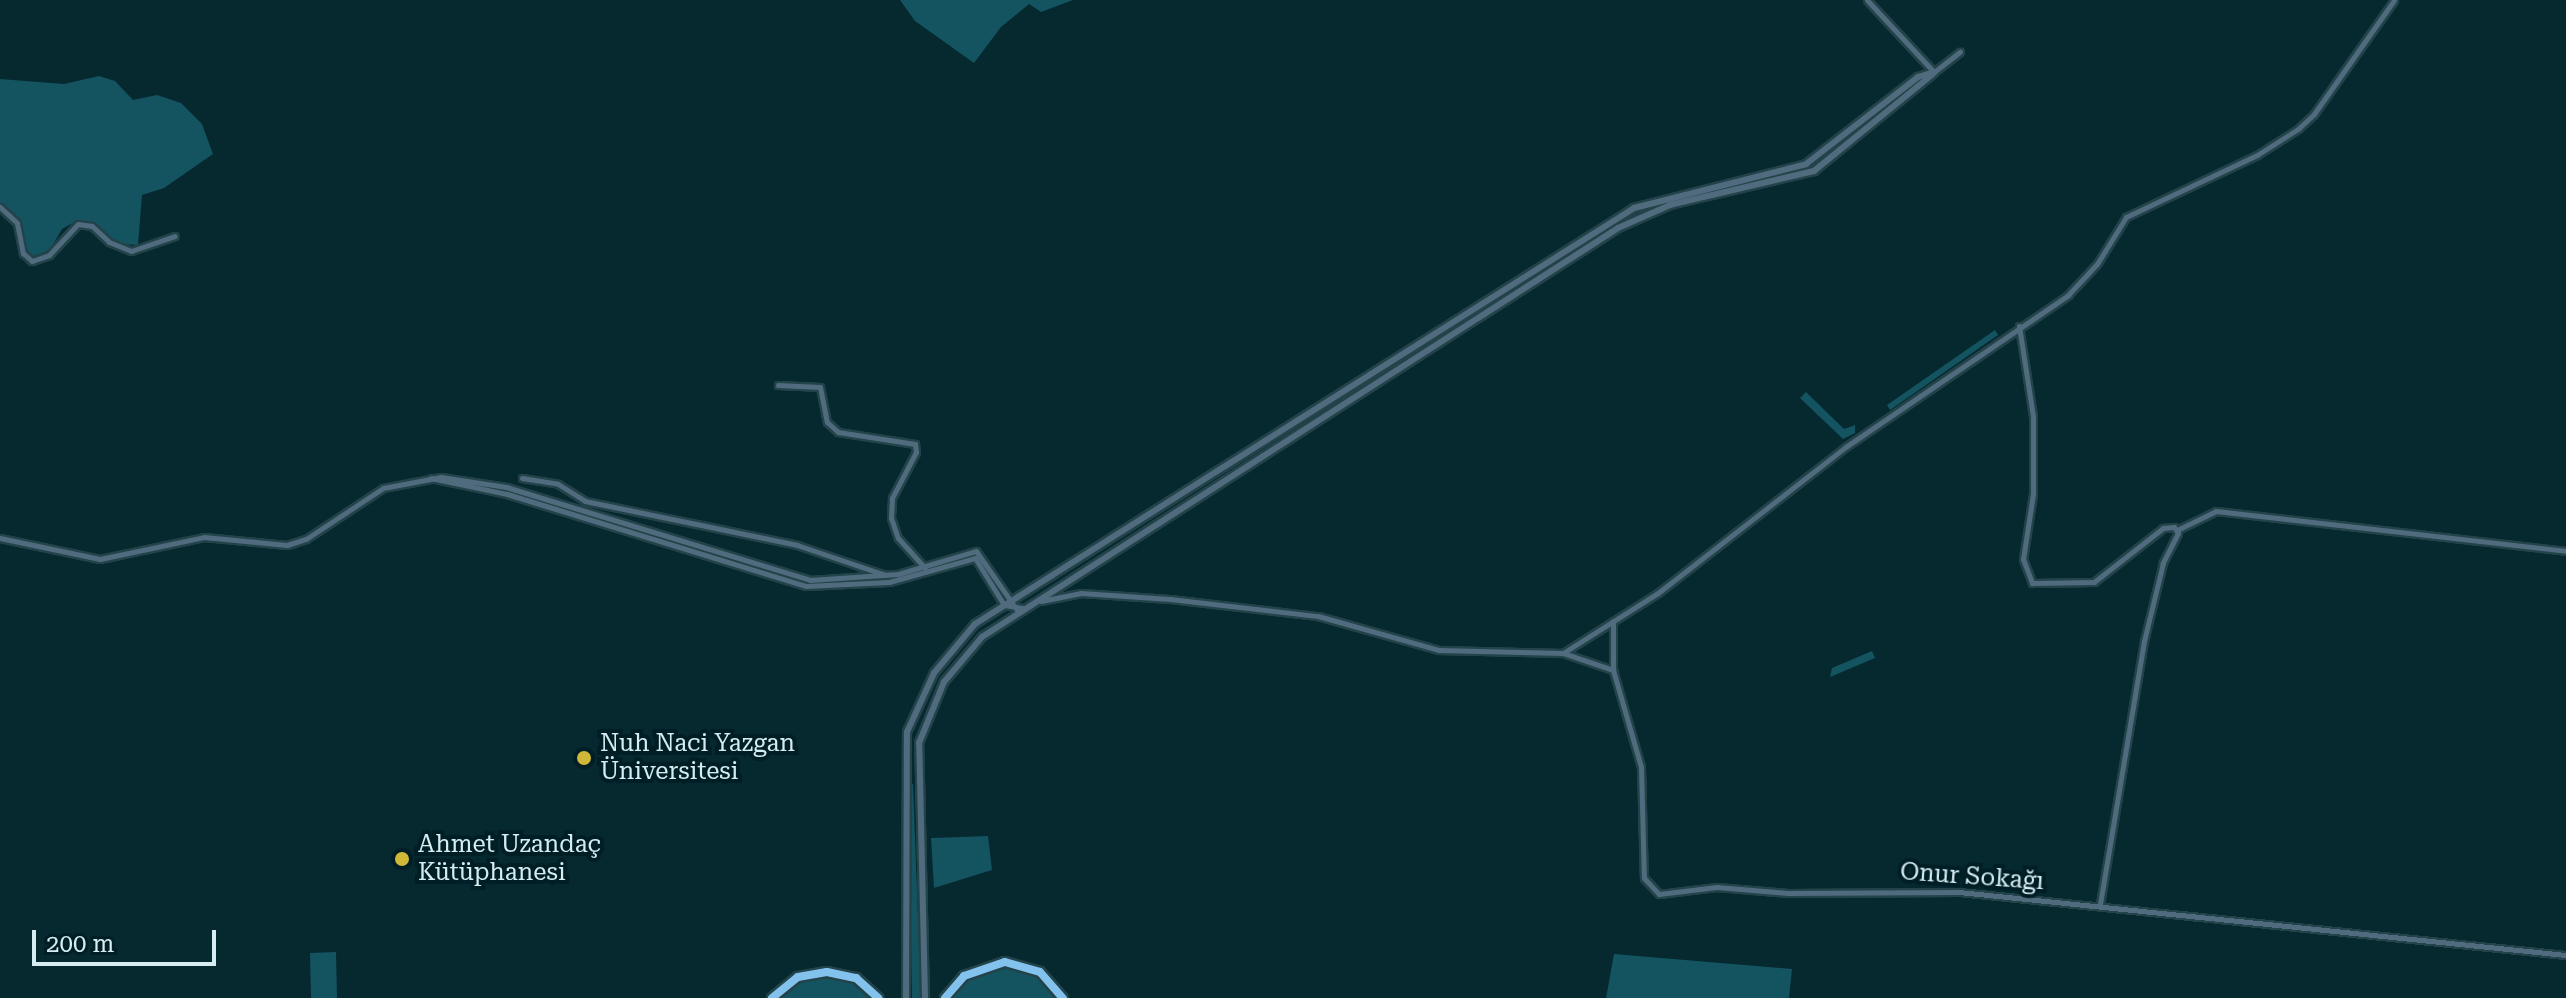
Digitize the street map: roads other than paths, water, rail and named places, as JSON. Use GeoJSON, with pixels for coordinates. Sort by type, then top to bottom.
{"type":"FeatureCollection","features":[{"type":"Feature","properties":{"kind":"highway"},"geometry":{"type":"LineString","coordinates":[[945,998],[964,976],[1005,962],[1040,972],[1063,998]]}},
{"type":"Feature","properties":{"kind":"highway"},"geometry":{"type":"LineString","coordinates":[[772,998],[798,977],[827,972],[856,978],[878,998]]}},
{"type":"Feature","properties":{"kind":"street"},"geometry":{"type":"LineString","coordinates":[[1867,0],[1934,72]]}},
{"type":"Feature","properties":{"kind":"street"},"geometry":{"type":"LineString","coordinates":[[1563,653],[1672,583],[1847,446],[2079,285],[2126,217],[2268,149],[2306,122],[2394,0]]}},
{"type":"Feature","properties":{"kind":"street"},"geometry":{"type":"LineString","coordinates":[[925,998],[917,767],[920,735],[934,700],[956,665],[1018,610],[1618,228],[1670,205],[1783,182],[1814,171],[1960,52]]}},
{"type":"Feature","properties":{"kind":"street"},"geometry":{"type":"LineString","coordinates":[[906,998],[907,732],[945,657],[975,624],[1634,208],[1806,164],[1918,77],[1934,72]]}},
{"type":"Feature","properties":{"kind":"street"},"geometry":{"type":"LineString","coordinates":[[0,207],[17,223],[23,253],[32,261],[49,255],[78,224],[92,226],[109,242],[131,251],[175,236]]}},
{"type":"Feature","properties":{"kind":"street"},"geometry":{"type":"LineString","coordinates":[[2019,326],[2033,416],[2033,494],[2023,559],[2032,583],[2094,582],[2163,528],[2177,530],[2216,511],[2566,551]]}},
{"type":"Feature","properties":{"kind":"street"},"geometry":{"type":"LineString","coordinates":[[778,385],[820,387],[827,422],[838,432],[915,444],[891,513],[898,538],[925,568]]}},
{"type":"Feature","properties":{"kind":"street"},"geometry":{"type":"LineString","coordinates":[[0,538],[91,559],[212,536],[287,545],[306,539],[383,488],[431,478],[506,487],[802,579],[886,576],[979,552],[1018,610]]}},
{"type":"Feature","properties":{"kind":"street"},"geometry":{"type":"LineString","coordinates":[[431,478],[507,494],[806,586],[889,582],[975,558],[1004,605],[1018,610],[1072,593],[1170,599],[1318,616],[1439,650],[1563,653],[1613,670]]}},
{"type":"Feature","properties":{"kind":"street"},"geometry":{"type":"LineString","coordinates":[[522,478],[558,484],[585,501],[797,545],[886,576]]}},
{"type":"Feature","properties":{"kind":"street"},"geometry":{"type":"LineString","coordinates":[[2100,905],[2144,641],[2177,530]]}},
{"type":"Feature","properties":{"kind":"street","name":"Onur Sokağı"},"geometry":{"type":"LineString","coordinates":[[1613,621],[1613,670],[1638,752],[1644,878],[1655,893],[1717,887],[1788,893],[1896,889],[2100,905],[2329,935],[2566,955]]}},
{"type":"Feature","properties":{"kind":"place","name":"Nuh Naci Yazgan Üniversitesi"},"geometry":{"type":"Point","coordinates":[584,758]}},
{"type":"Feature","properties":{"kind":"place","name":"Ahmet Uzandaç Kütüphanesi"},"geometry":{"type":"Point","coordinates":[402,859]}}]}
